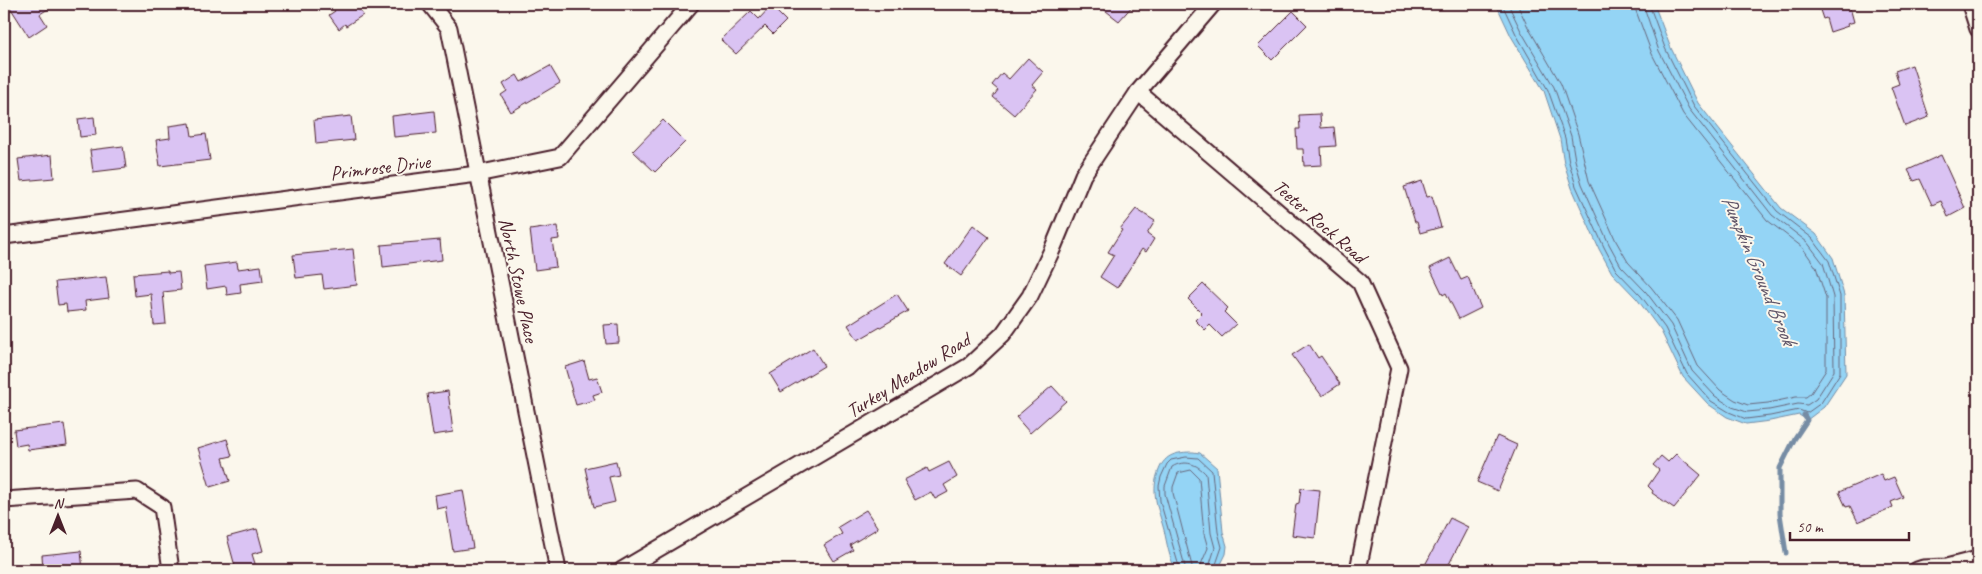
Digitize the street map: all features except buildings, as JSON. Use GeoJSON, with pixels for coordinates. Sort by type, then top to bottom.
{"type":"FeatureCollection","features":[{"type":"Feature","properties":{"kind":"street","name":"North Stowe Place"},"geometry":{"type":"LineString","coordinates":[[430,4],[449,28],[558,570]]}},
{"type":"Feature","properties":{"kind":"street","name":"Primrose Drive"},"geometry":{"type":"LineString","coordinates":[[4,236],[477,174],[560,157],[691,4]]}},
{"type":"Feature","properties":{"kind":"street","name":"Turkey Meadow Road"},"geometry":{"type":"LineString","coordinates":[[622,570],[969,366],[990,347],[1003,334],[1030,296],[1052,250],[1083,175],[1138,92],[1213,4]]}},
{"type":"Feature","properties":{"kind":"street"},"geometry":{"type":"LineString","coordinates":[[1970,4],[1978,29]]}},
{"type":"Feature","properties":{"kind":"street","name":"Teeter Rock Road"},"geometry":{"type":"LineString","coordinates":[[1138,92],[1360,282],[1399,368],[1358,570]]}},
{"type":"Feature","properties":{"kind":"street"},"geometry":{"type":"LineString","coordinates":[[4,500],[137,491],[162,507],[171,570]]}},
{"type":"Feature","properties":{"kind":"street"},"geometry":{"type":"LineString","coordinates":[[1917,570],[1954,565],[1978,559]]}},
{"type":"Feature","properties":{"kind":"water"},"geometry":{"type":"Polygon","coordinates":[[[1496,4],[1654,4],[1670,46],[1698,103],[1781,208],[1816,234],[1833,258],[1844,295],[1846,374],[1824,407],[1807,420],[1799,415],[1746,424],[1727,417],[1708,404],[1683,377],[1661,331],[1637,299],[1612,273],[1599,249],[1572,188],[1564,163],[1560,139],[1544,91],[1511,36],[1496,4]]]}},
{"type":"Feature","properties":{"kind":"water"},"geometry":{"type":"Polygon","coordinates":[[[1200,453],[1217,468],[1223,532],[1227,546],[1226,554],[1218,570],[1176,570],[1157,507],[1156,478],[1165,460],[1172,455],[1200,453]]]}},
{"type":"Feature","properties":{"kind":"waterway","name":"Pumpkin Ground Brook"},"geometry":{"type":"LineString","coordinates":[[1786,553],[1780,514],[1780,468],[1795,438],[1807,420],[1804,415]]}}]}
